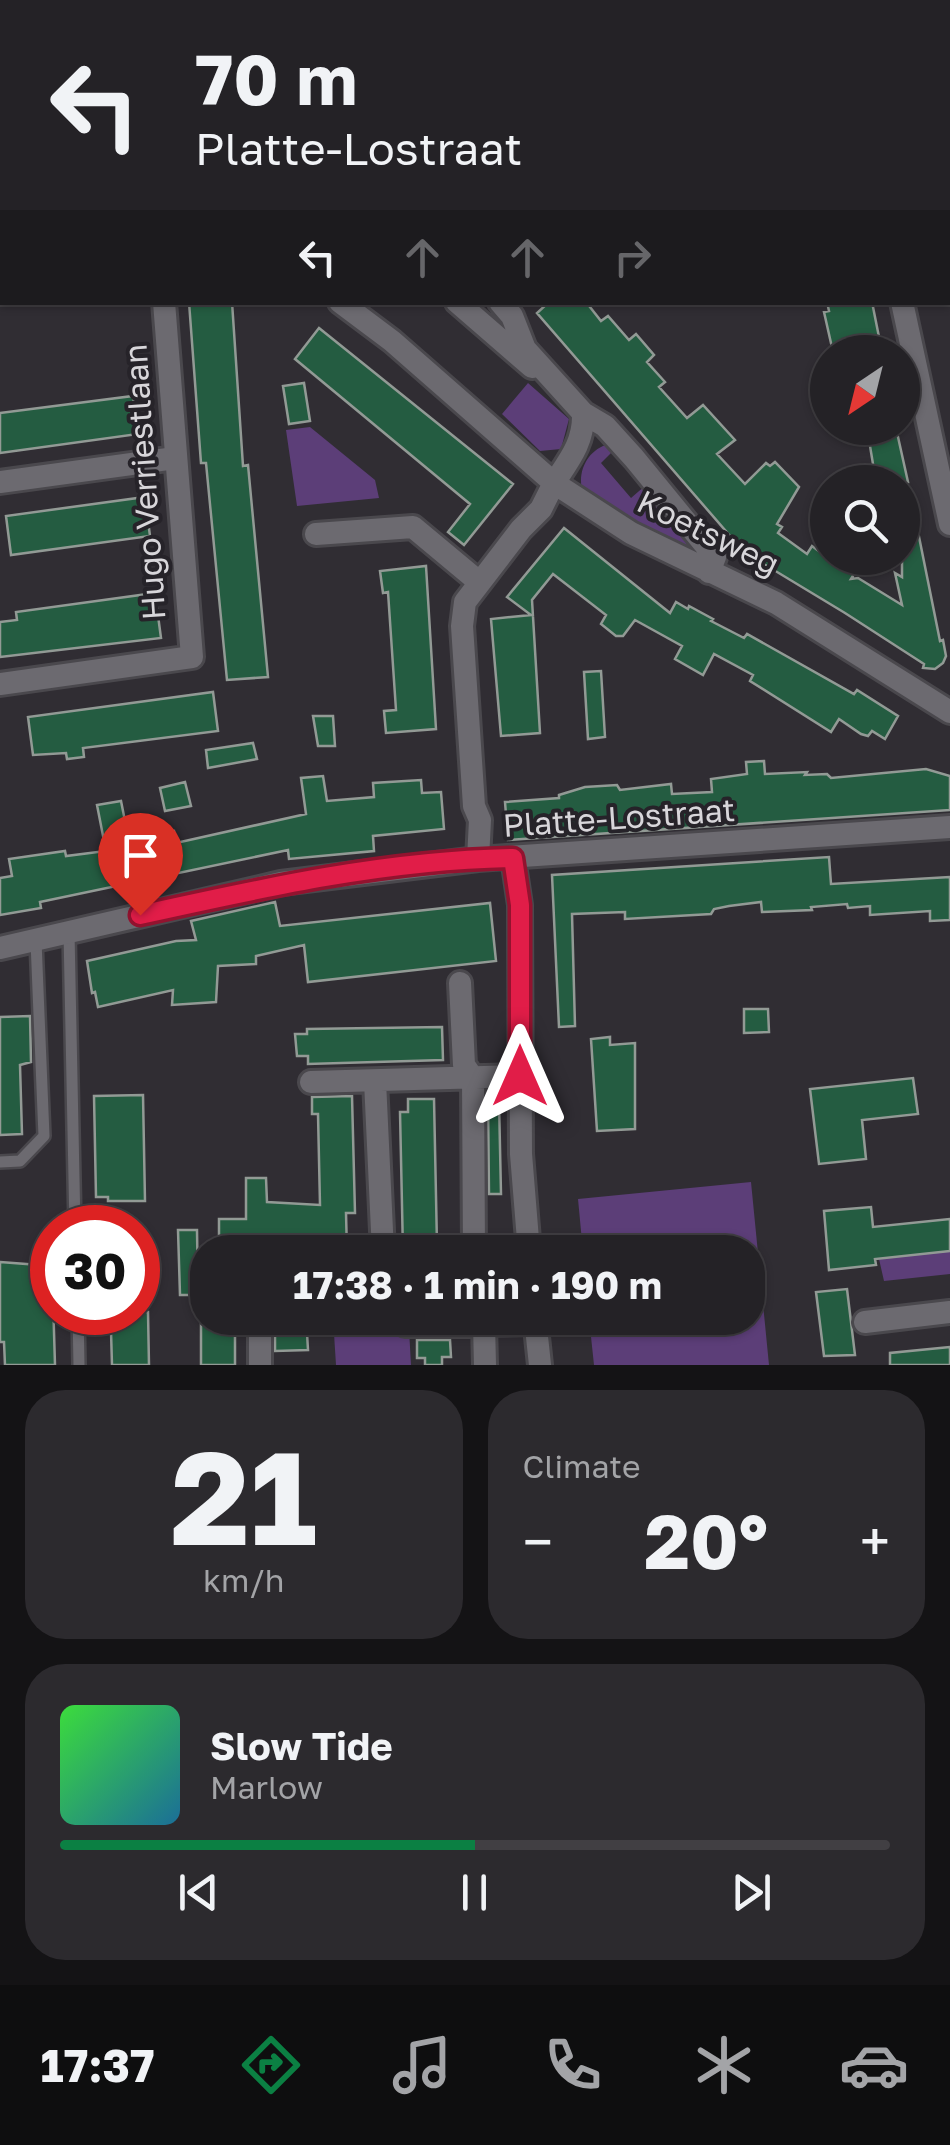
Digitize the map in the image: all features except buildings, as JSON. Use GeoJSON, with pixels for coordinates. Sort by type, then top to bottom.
{"type":"FeatureCollection","features":[{"type":"Feature","properties":{"kind":"street","name":"Hugo Verriestlaan"},"geometry":{"type":"LineString","coordinates":[[0,684],[192,657],[164,305]]}},
{"type":"Feature","properties":{"kind":"street","name":"Koetsweg"},"geometry":{"type":"LineString","coordinates":[[344,305],[392,341],[554,483],[631,534],[776,602],[945,705]]}},
{"type":"Feature","properties":{"kind":"street"},"geometry":{"type":"LineString","coordinates":[[460,305],[582,412],[604,426],[715,557],[709,572]]}},
{"type":"Feature","properties":{"kind":"street"},"geometry":{"type":"LineString","coordinates":[[478,859],[480,820],[474,806],[462,626],[466,602],[541,509],[584,433],[582,412],[525,349],[512,316],[503,305]]}},
{"type":"Feature","properties":{"kind":"street"},"geometry":{"type":"LineString","coordinates":[[903,305],[950,524]]}},
{"type":"Feature","properties":{"kind":"street"},"geometry":{"type":"LineString","coordinates":[[0,482],[175,458]]}},
{"type":"Feature","properties":{"kind":"street"},"geometry":{"type":"LineString","coordinates":[[316,534],[413,527],[479,582]]}},
{"type":"Feature","properties":{"kind":"street","name":"Platte-Lostraat"},"geometry":{"type":"LineString","coordinates":[[0,948],[281,883],[478,859],[950,826]]}},
{"type":"Feature","properties":{"kind":"street"},"geometry":{"type":"LineString","coordinates":[[513,858],[520,905],[520,1154],[528,1235]]}},
{"type":"Feature","properties":{"kind":"street"},"geometry":{"type":"LineString","coordinates":[[460,984],[464,1065],[472,1078],[474,1235]]}},
{"type":"Feature","properties":{"kind":"street"},"geometry":{"type":"LineString","coordinates":[[311,1082],[520,1076]]}},
{"type":"Feature","properties":{"kind":"street"},"geometry":{"type":"LineString","coordinates":[[375,1081],[382,1235]]}},
{"type":"Feature","properties":{"kind":"street"},"geometry":{"type":"LineString","coordinates":[[865,1322],[950,1312]]}},
{"type":"Feature","properties":{"kind":"street"},"geometry":{"type":"LineString","coordinates":[[260,1335],[260,1365]]}},
{"type":"Feature","properties":{"kind":"street"},"geometry":{"type":"LineString","coordinates":[[483,1335],[485,1365]]}},
{"type":"Feature","properties":{"kind":"street"},"geometry":{"type":"LineString","coordinates":[[537,1335],[540,1365]]}},
{"type":"Feature","properties":{"kind":"lane"},"geometry":{"type":"LineString","coordinates":[[69,931],[75,1205]]}},
{"type":"Feature","properties":{"kind":"lane"},"geometry":{"type":"LineString","coordinates":[[0,1162],[20,1160],[44,1136],[36,941]]}},
{"type":"Feature","properties":{"kind":"lane"},"geometry":{"type":"LineString","coordinates":[[78,1335],[79,1365]]}},
{"type":"Feature","properties":{"kind":"shaded area"},"geometry":{"type":"Polygon","coordinates":[[[528,383],[569,419],[561,449],[540,451],[502,414],[528,383]]]}},
{"type":"Feature","properties":{"kind":"shaded area"},"geometry":{"type":"Polygon","coordinates":[[[310,427],[375,480],[379,498],[297,506],[286,430],[310,427]]]}},
{"type":"Feature","properties":{"kind":"shaded area"},"geometry":{"type":"Polygon","coordinates":[[[609,444],[615,449],[601,463],[631,498],[646,485],[706,563],[583,493],[581,477],[586,462],[595,451],[609,444]]]}},
{"type":"Feature","properties":{"kind":"shaded area"},"geometry":{"type":"Polygon","coordinates":[[[751,1182],[756,1235],[581,1235],[578,1199],[751,1182]]]}},
{"type":"Feature","properties":{"kind":"shaded area"},"geometry":{"type":"Polygon","coordinates":[[[950,1251],[950,1274],[884,1281],[879,1259],[950,1251]]]}},
{"type":"Feature","properties":{"kind":"shaded area"},"geometry":{"type":"Polygon","coordinates":[[[765,1324],[769,1365],[594,1365],[591,1335],[765,1335],[765,1324]]]}},
{"type":"Feature","properties":{"kind":"shaded area"},"geometry":{"type":"Polygon","coordinates":[[[334,1335],[409,1335],[411,1365],[336,1365],[334,1335]]]}},
{"type":"Feature","properties":{"kind":"route"},"geometry":{"type":"LineString","coordinates":[[140,915],[281,883],[513,858],[520,905],[520,1076]]}}]}
